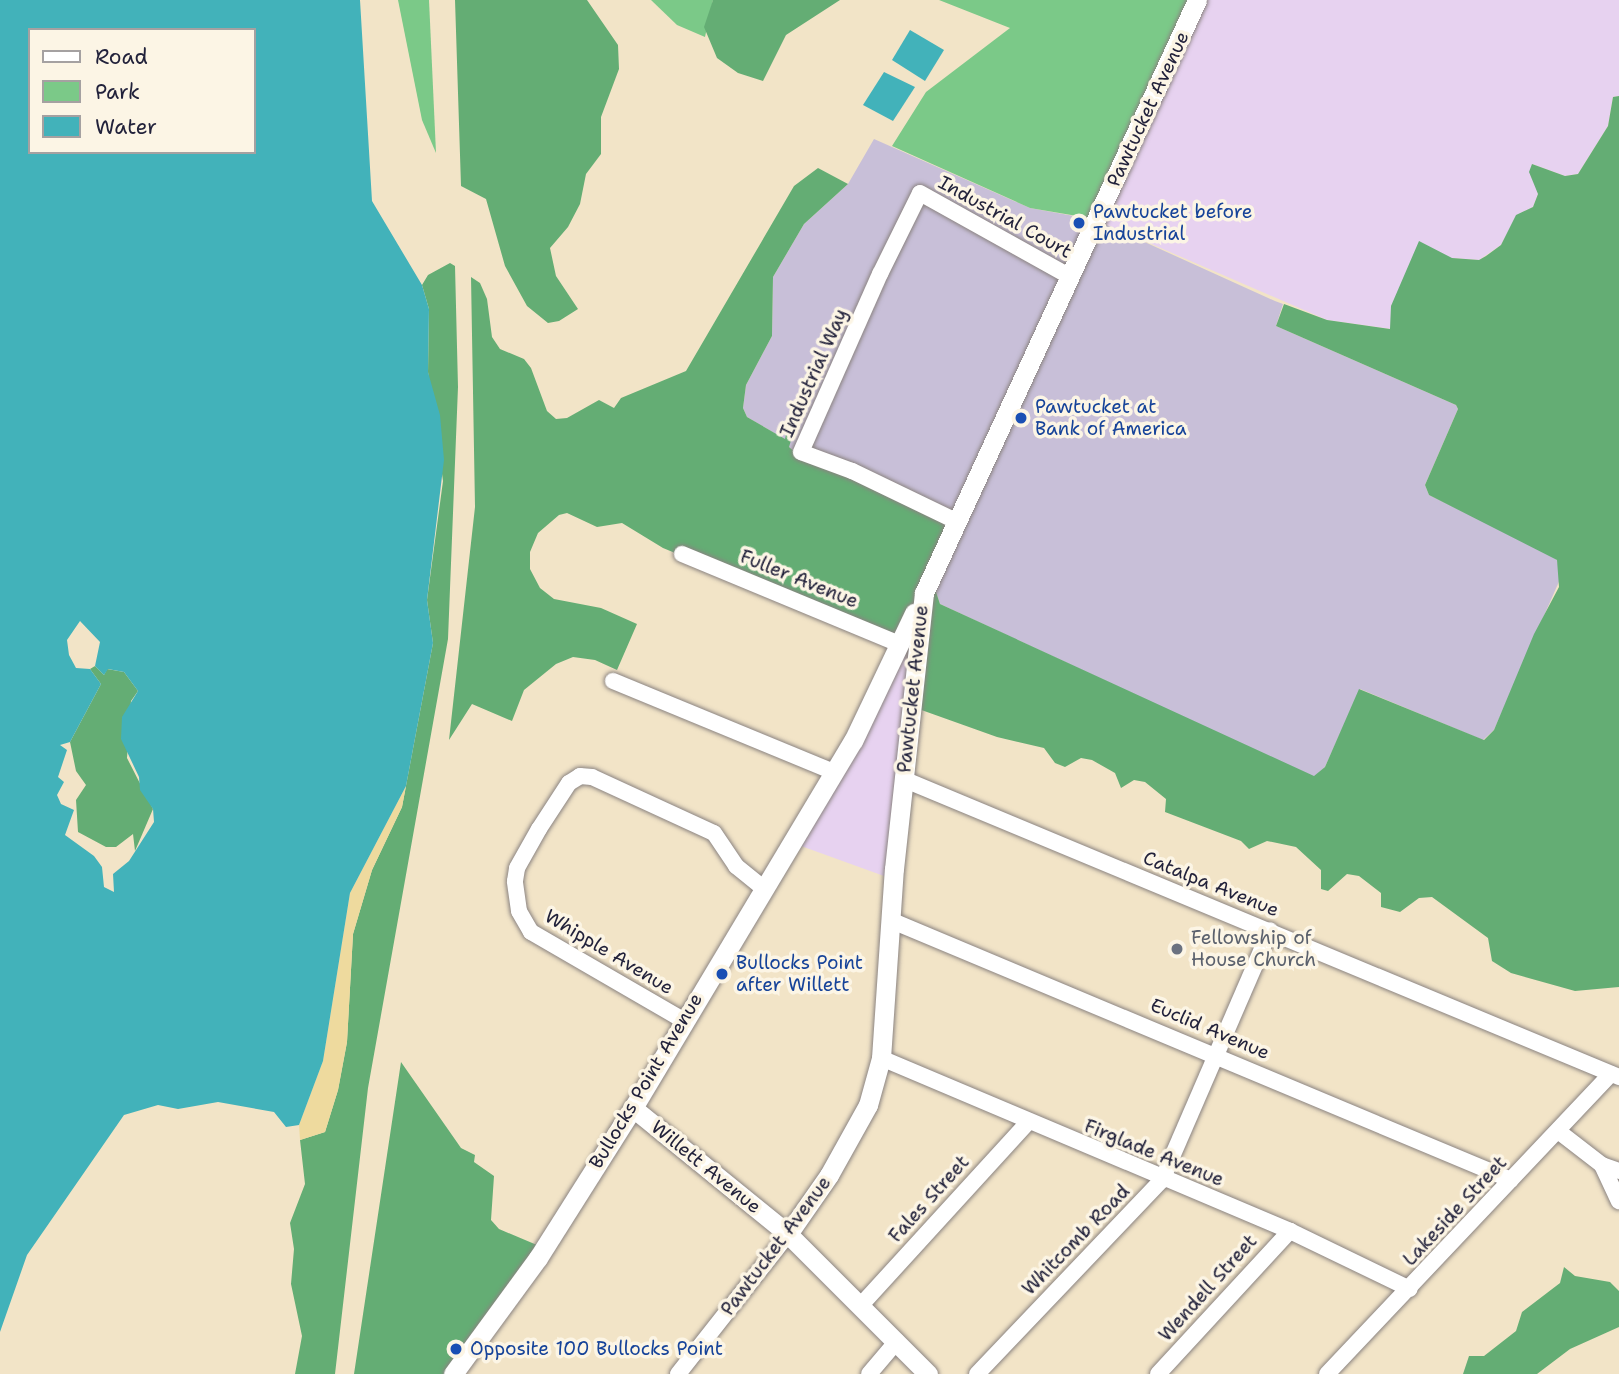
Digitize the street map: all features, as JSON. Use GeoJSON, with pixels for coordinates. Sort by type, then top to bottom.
{"type":"FeatureCollection","features":[{"type":"Feature","properties":{"kind":"main road","name":"Pawtucket Avenue"},"geometry":{"type":"LineString","coordinates":[[924,593],[1197,0]]}},
{"type":"Feature","properties":{"kind":"main road","name":"Bullocks Point Avenue"},"geometry":{"type":"LineString","coordinates":[[453,1374],[531,1268],[633,1108],[907,647],[924,593]]}},
{"type":"Feature","properties":{"kind":"main road","name":"Pawtucket Avenue"},"geometry":{"type":"LineString","coordinates":[[788,1234],[829,1175],[868,1105],[881,1058],[890,920],[909,713],[907,647]]}},
{"type":"Feature","properties":{"kind":"main road"},"geometry":{"type":"LineString","coordinates":[[875,700],[909,713]]}},
{"type":"Feature","properties":{"kind":"main road","name":"Willett Avenue"},"geometry":{"type":"LineString","coordinates":[[633,1108],[788,1234],[862,1304],[928,1374]]}},
{"type":"Feature","properties":{"kind":"street","name":"Industrial Court"},"geometry":{"type":"LineString","coordinates":[[920,193],[1071,277]]}},
{"type":"Feature","properties":{"kind":"street","name":"Industrial Way"},"geometry":{"type":"LineString","coordinates":[[920,193],[801,452],[852,471],[958,522]]}},
{"type":"Feature","properties":{"kind":"street","name":"Fuller Avenue"},"geometry":{"type":"LineString","coordinates":[[682,554],[907,647]]}},
{"type":"Feature","properties":{"kind":"street"},"geometry":{"type":"LineString","coordinates":[[613,681],[834,772]]}},
{"type":"Feature","properties":{"kind":"street","name":"Whipple Avenue"},"geometry":{"type":"LineString","coordinates":[[683,1020],[531,932],[519,911],[515,881],[517,868],[539,829],[569,783],[580,776],[592,777],[714,833],[736,866],[762,887]]}},
{"type":"Feature","properties":{"kind":"street","name":"Catalpa Avenue"},"geometry":{"type":"LineString","coordinates":[[903,779],[1615,1076]]}},
{"type":"Feature","properties":{"kind":"street","name":"Euclid Avenue"},"geometry":{"type":"LineString","coordinates":[[890,920],[1216,1054],[1511,1180]]}},
{"type":"Feature","properties":{"kind":"street","name":"Whitcomb Road"},"geometry":{"type":"LineString","coordinates":[[977,1374],[1162,1180],[1270,930]]}},
{"type":"Feature","properties":{"kind":"street","name":"Firglade Avenue"},"geometry":{"type":"LineString","coordinates":[[881,1058],[1027,1123],[1290,1231],[1410,1289]]}},
{"type":"Feature","properties":{"kind":"street","name":"Lakeside Street"},"geometry":{"type":"LineString","coordinates":[[1327,1374],[1558,1131],[1615,1076]]}},
{"type":"Feature","properties":{"kind":"street","name":"Fales Street"},"geometry":{"type":"LineString","coordinates":[[862,1304],[1027,1123]]}},
{"type":"Feature","properties":{"kind":"street"},"geometry":{"type":"LineString","coordinates":[[1558,1131],[1602,1165],[1619,1171]]}},
{"type":"Feature","properties":{"kind":"street"},"geometry":{"type":"LineString","coordinates":[[1602,1165],[1619,1201]]}},
{"type":"Feature","properties":{"kind":"street","name":"Wendell Street"},"geometry":{"type":"LineString","coordinates":[[1158,1374],[1290,1231]]}},
{"type":"Feature","properties":{"kind":"street","name":"Pawtucket Avenue"},"geometry":{"type":"LineString","coordinates":[[678,1374],[788,1234]]}},
{"type":"Feature","properties":{"kind":"street"},"geometry":{"type":"LineString","coordinates":[[869,1374],[897,1341]]}},
{"type":"Feature","properties":{"kind":"shaded area"},"geometry":{"type":"Polygon","coordinates":[[[1197,0],[1619,0],[1619,96],[1613,97],[1608,126],[1578,174],[1565,176],[1532,164],[1538,194],[1533,207],[1517,215],[1501,245],[1479,260],[1451,258],[1397,296],[1391,306],[1391,329],[1327,320],[1096,220],[1197,0]]]}},
{"type":"Feature","properties":{"kind":"shaded area"},"geometry":{"type":"Polygon","coordinates":[[[874,139],[1030,208],[1096,220],[1283,304],[1276,326],[1456,405],[1458,409],[1425,485],[1429,495],[1547,553],[1557,560],[1561,577],[1494,730],[1483,740],[1360,689],[1325,767],[1314,777],[940,604],[932,580],[789,447],[788,431],[786,440],[747,417],[743,408],[746,385],[772,336],[773,277],[804,224],[848,184],[874,139]]]}},
{"type":"Feature","properties":{"kind":"shaded area"},"geometry":{"type":"Polygon","coordinates":[[[916,615],[895,880],[790,842],[916,615]]]}},
{"type":"Feature","properties":{"kind":"green space"},"geometry":{"type":"Polygon","coordinates":[[[398,0],[429,0],[436,153],[422,120],[398,0]]]}},
{"type":"Feature","properties":{"kind":"green space"},"geometry":{"type":"Polygon","coordinates":[[[455,0],[587,0],[618,45],[619,69],[601,117],[601,154],[586,174],[580,204],[568,227],[550,248],[556,276],[578,309],[559,321],[548,323],[527,306],[505,266],[486,199],[461,186],[455,0]]]}},
{"type":"Feature","properties":{"kind":"green space"},"geometry":{"type":"Polygon","coordinates":[[[651,0],[713,0],[705,37],[677,25],[651,0]]]}},
{"type":"Feature","properties":{"kind":"green space"},"geometry":{"type":"Polygon","coordinates":[[[713,0],[840,0],[786,35],[763,81],[738,73],[717,58],[704,27],[713,0]]]}},
{"type":"Feature","properties":{"kind":"green space"},"geometry":{"type":"Polygon","coordinates":[[[939,0],[1197,0],[1089,218],[1030,208],[892,146],[926,92],[1010,28],[939,0]]]}},
{"type":"Feature","properties":{"kind":"green space"},"geometry":{"type":"Polygon","coordinates":[[[1619,96],[1619,987],[1575,991],[1511,973],[1492,961],[1488,938],[1432,897],[1419,898],[1400,912],[1381,907],[1381,893],[1359,876],[1347,874],[1328,891],[1321,889],[1321,870],[1296,847],[1267,841],[1249,849],[1241,841],[1165,812],[1166,799],[1145,782],[1134,780],[1121,788],[1115,773],[1092,760],[1081,758],[1065,767],[1055,763],[1044,748],[997,737],[913,707],[915,647],[904,638],[791,601],[663,548],[622,523],[597,527],[567,513],[559,515],[538,533],[530,552],[530,569],[540,588],[554,599],[601,608],[637,624],[617,670],[595,660],[573,657],[556,664],[524,690],[512,721],[472,704],[449,740],[475,507],[471,277],[480,283],[487,299],[492,337],[500,349],[524,359],[531,368],[547,411],[556,419],[567,418],[599,400],[614,408],[621,398],[686,371],[794,186],[818,168],[848,184],[804,224],[773,277],[772,336],[746,385],[743,408],[747,417],[785,439],[787,430],[793,434],[789,447],[796,453],[958,521],[932,580],[940,604],[1314,776],[1325,767],[1359,689],[1484,740],[1494,730],[1534,634],[1559,587],[1557,560],[1429,495],[1425,485],[1458,409],[1456,405],[1276,326],[1284,304],[1327,320],[1390,329],[1391,306],[1419,241],[1452,258],[1479,260],[1486,256],[1501,245],[1516,215],[1533,207],[1538,194],[1529,172],[1532,164],[1565,176],[1578,174],[1608,126],[1613,97],[1619,96]]]}},
{"type":"Feature","properties":{"kind":"green space"},"geometry":{"type":"Polygon","coordinates":[[[450,263],[455,266],[458,387],[448,639],[368,1088],[335,1374],[295,1374],[302,1336],[291,1284],[294,1249],[290,1223],[305,1184],[300,1140],[325,1132],[338,1090],[347,1042],[353,934],[372,870],[402,807],[433,643],[427,600],[443,481],[428,372],[429,309],[422,285],[428,275],[450,263]]]}},
{"type":"Feature","properties":{"kind":"green space"},"geometry":{"type":"Polygon","coordinates":[[[95,666],[104,675],[107,669],[124,672],[138,691],[131,701],[127,758],[153,809],[135,851],[133,834],[116,847],[106,847],[78,832],[76,800],[86,785],[76,771],[70,742],[101,684],[90,669],[95,666]]]}},
{"type":"Feature","properties":{"kind":"green space"},"geometry":{"type":"Polygon","coordinates":[[[401,1062],[461,1148],[475,1155],[474,1162],[494,1176],[491,1220],[499,1229],[544,1248],[454,1374],[354,1374],[401,1062]]]}},
{"type":"Feature","properties":{"kind":"green space"},"geometry":{"type":"Polygon","coordinates":[[[1564,1267],[1575,1276],[1610,1282],[1619,1291],[1619,1327],[1570,1349],[1537,1374],[1463,1374],[1469,1356],[1484,1356],[1516,1331],[1522,1312],[1560,1283],[1564,1267]]]}},
{"type":"Feature","properties":{"kind":"sand"},"geometry":{"type":"Polygon","coordinates":[[[406,786],[402,807],[372,870],[353,934],[347,1042],[338,1090],[325,1132],[300,1140],[299,1125],[323,1061],[350,893],[406,786]]]}},
{"type":"Feature","properties":{"kind":"water"},"geometry":{"type":"Polygon","coordinates":[[[0,0],[360,0],[372,201],[422,285],[429,309],[428,372],[440,415],[444,460],[427,600],[433,643],[406,786],[350,893],[323,1061],[299,1125],[286,1127],[274,1112],[218,1102],[178,1109],[158,1105],[124,1115],[27,1255],[0,1332],[0,0]],[[80,621],[67,640],[69,655],[76,668],[90,669],[101,684],[70,742],[60,745],[67,750],[58,777],[64,782],[57,795],[61,804],[74,810],[65,835],[94,856],[102,867],[104,887],[114,892],[113,874],[129,861],[154,822],[153,809],[140,790],[139,777],[121,739],[122,717],[138,691],[124,672],[108,669],[104,675],[95,666],[100,642],[80,621]]]}},
{"type":"Feature","properties":{"kind":"water"},"geometry":{"type":"Polygon","coordinates":[[[910,30],[944,50],[925,81],[892,60],[910,30]]]}},
{"type":"Feature","properties":{"kind":"water"},"geometry":{"type":"Polygon","coordinates":[[[884,72],[915,87],[893,121],[863,105],[884,72]]]}},
{"type":"Feature","properties":{"kind":"place","name":"Pawtucket before Industrial"},"geometry":{"type":"Point","coordinates":[1079,223]}},
{"type":"Feature","properties":{"kind":"place","name":"Pawtucket at Bank of America"},"geometry":{"type":"Point","coordinates":[1021,418]}},
{"type":"Feature","properties":{"kind":"place","name":"Fellowship of House Church"},"geometry":{"type":"Point","coordinates":[1177,949]}},
{"type":"Feature","properties":{"kind":"place","name":"Bullocks Point after Willett"},"geometry":{"type":"Point","coordinates":[722,974]}},
{"type":"Feature","properties":{"kind":"place","name":"Opposite 100 Bullocks Point"},"geometry":{"type":"Point","coordinates":[456,1349]}}]}
